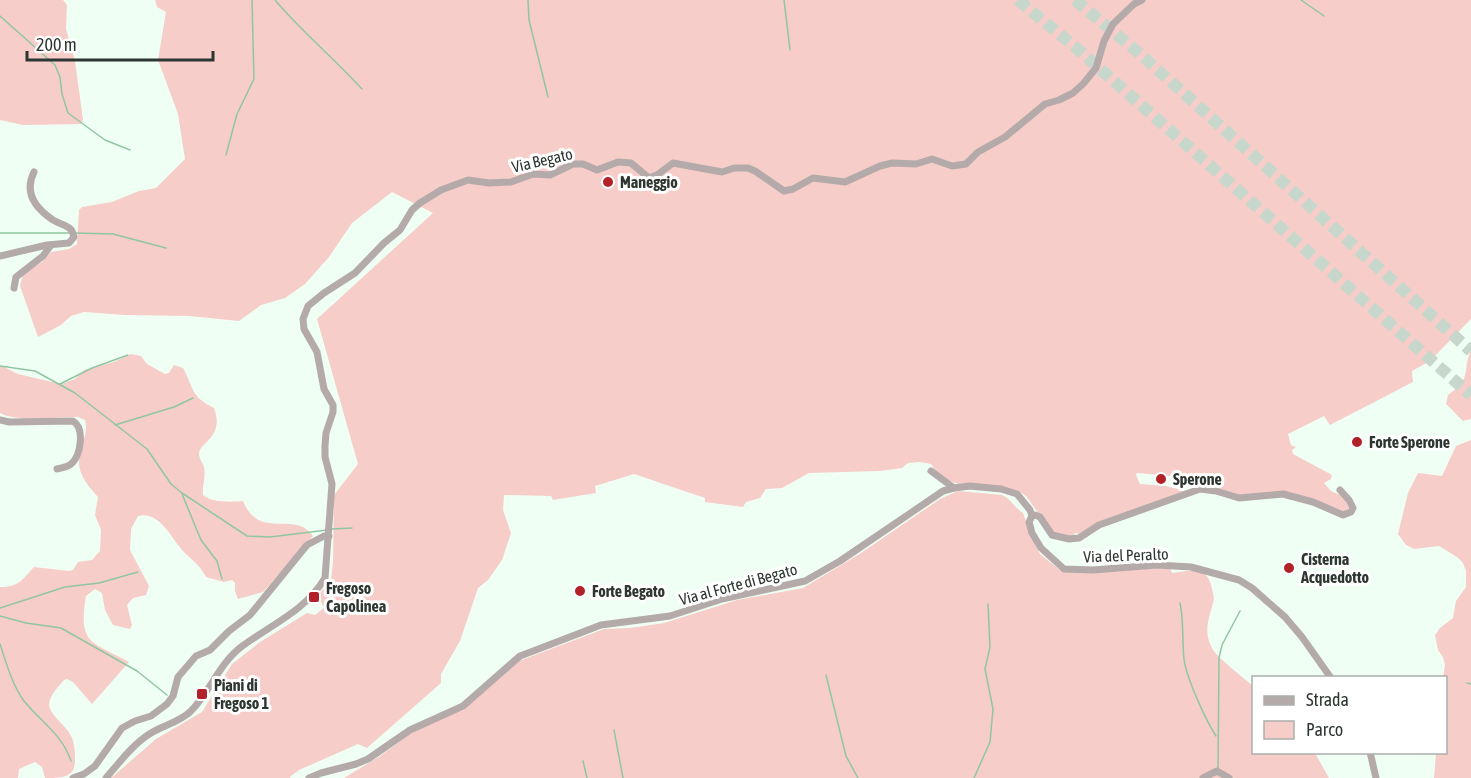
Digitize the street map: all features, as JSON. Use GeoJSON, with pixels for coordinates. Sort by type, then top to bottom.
{"type":"FeatureCollection","features":[{"type":"Feature","properties":{"kind":"street","name":"Via Begato"},"geometry":{"type":"LineString","coordinates":[[329,536],[332,484],[325,454],[326,433],[333,405],[324,389],[318,356],[305,334],[303,319],[311,303],[350,278],[400,230],[412,210],[420,202],[441,190],[468,180],[489,183],[511,182],[533,174],[550,175],[573,164],[583,164],[597,170],[621,161],[637,166],[649,178],[673,163],[722,172],[742,167],[754,171],[784,191],[793,189],[813,178],[845,182],[892,163],[916,164],[938,159],[952,166],[962,166],[978,152],[1005,137],[1045,104],[1073,93],[1083,84],[1096,68],[1104,40],[1113,24],[1123,13],[1142,0]]}},
{"type":"Feature","properties":{"kind":"street"},"geometry":{"type":"LineString","coordinates":[[0,256],[69,243],[74,237],[73,231],[53,220],[33,200],[29,191],[29,181],[34,172]]}},
{"type":"Feature","properties":{"kind":"street"},"geometry":{"type":"LineString","coordinates":[[14,288],[16,277],[43,256],[51,245]]}},
{"type":"Feature","properties":{"kind":"street"},"geometry":{"type":"LineString","coordinates":[[0,420],[9,422],[73,421],[78,424],[81,430],[79,446],[73,462],[70,466],[57,469]]}},
{"type":"Feature","properties":{"kind":"street"},"geometry":{"type":"LineString","coordinates":[[931,471],[954,488]]}},
{"type":"Feature","properties":{"kind":"street","name":"Via al Forte di Begato"},"geometry":{"type":"LineString","coordinates":[[309,778],[321,772],[362,761],[420,725],[463,706],[520,656],[528,652],[601,625],[670,616],[722,599],[805,581],[840,561],[943,491],[970,486],[1000,489],[1017,494],[1032,516]]}},
{"type":"Feature","properties":{"kind":"street","name":"Via del Peralto"},"geometry":{"type":"LineString","coordinates":[[1330,676],[1285,617],[1252,588],[1239,580],[1191,567],[1156,565],[1093,570],[1064,569],[1041,548],[1032,533],[1029,522],[1035,515],[1040,518],[1052,535],[1069,539],[1079,538],[1100,525],[1200,489],[1216,490],[1239,498],[1283,494],[1313,502],[1343,515],[1351,512],[1353,508],[1340,490]]}},
{"type":"Feature","properties":{"kind":"street"},"geometry":{"type":"LineString","coordinates":[[74,778],[95,766],[122,728],[151,716],[167,704],[173,696],[178,677],[196,656],[210,650],[250,615],[296,560],[303,548],[324,536],[329,536],[325,578],[307,602],[231,656],[189,714],[152,732],[128,752],[106,778]]}},
{"type":"Feature","properties":{"kind":"street"},"geometry":{"type":"LineString","coordinates":[[1370,754],[1376,778]]}},
{"type":"Feature","properties":{"kind":"street"},"geometry":{"type":"LineString","coordinates":[[1203,778],[1217,771],[1229,778]]}},
{"type":"Feature","properties":{"kind":"green space"},"geometry":{"type":"Polygon","coordinates":[[[0,0],[63,0],[67,5],[66,29],[75,61],[83,120],[81,124],[23,125],[0,120],[0,0]]]}},
{"type":"Feature","properties":{"kind":"green space"},"geometry":{"type":"Polygon","coordinates":[[[155,0],[1471,0],[1471,319],[1430,361],[1412,371],[1413,382],[1330,425],[1324,416],[1288,434],[1291,445],[1296,447],[1292,450],[1293,454],[1332,475],[1331,479],[1324,483],[1331,491],[1344,497],[1349,508],[1346,513],[1290,493],[1242,497],[1221,489],[1195,485],[1182,477],[1137,473],[1140,484],[1166,486],[1189,492],[1081,534],[1075,533],[1071,538],[1052,532],[1026,496],[1020,492],[959,484],[939,474],[931,464],[920,462],[908,463],[902,468],[880,471],[809,473],[782,488],[766,489],[760,498],[746,502],[743,507],[705,502],[705,498],[634,474],[595,486],[596,493],[553,500],[551,496],[504,495],[503,510],[511,533],[502,560],[488,580],[478,588],[460,641],[441,674],[441,683],[367,748],[358,744],[299,770],[290,778],[111,778],[156,739],[202,712],[232,664],[260,642],[307,613],[315,615],[324,608],[318,595],[331,580],[334,495],[358,464],[317,319],[433,213],[392,192],[352,223],[329,257],[305,284],[285,298],[261,305],[239,321],[189,316],[84,312],[71,316],[61,325],[38,337],[20,286],[23,274],[42,262],[51,252],[69,249],[77,244],[79,210],[82,207],[112,202],[139,191],[156,188],[185,159],[178,114],[158,60],[166,12],[157,7],[155,0]]]}},
{"type":"Feature","properties":{"kind":"green space"},"geometry":{"type":"Polygon","coordinates":[[[1471,348],[1471,419],[1463,421],[1446,404],[1448,395],[1460,385],[1464,378],[1471,348]]]}},
{"type":"Feature","properties":{"kind":"green space"},"geometry":{"type":"Polygon","coordinates":[[[131,354],[141,356],[147,364],[165,374],[169,373],[174,365],[183,368],[197,395],[214,408],[217,418],[214,433],[199,454],[204,470],[203,495],[217,501],[243,501],[250,513],[258,520],[296,525],[305,528],[313,536],[263,592],[238,599],[235,583],[232,580],[224,582],[206,577],[165,527],[153,517],[138,516],[131,529],[130,550],[149,586],[146,595],[133,598],[127,605],[132,625],[130,629],[113,625],[105,610],[102,593],[95,589],[86,596],[84,612],[84,624],[90,640],[129,662],[92,704],[73,682],[67,679],[57,688],[49,704],[52,712],[68,731],[73,741],[75,761],[73,771],[62,777],[45,778],[42,767],[35,762],[19,769],[18,778],[0,778],[0,587],[16,584],[34,567],[69,571],[73,570],[78,562],[92,560],[100,551],[101,530],[95,515],[98,497],[79,468],[79,457],[86,431],[85,420],[78,417],[17,418],[0,413],[0,365],[18,374],[61,384],[75,379],[84,370],[114,362],[131,354]]]}},
{"type":"Feature","properties":{"kind":"green space"},"geometry":{"type":"Polygon","coordinates":[[[1471,440],[1471,778],[1434,778],[1436,754],[1447,754],[1447,676],[1443,676],[1445,665],[1438,650],[1435,635],[1453,618],[1456,601],[1466,587],[1466,571],[1463,563],[1457,557],[1439,546],[1414,549],[1406,545],[1398,534],[1408,493],[1418,473],[1442,476],[1456,446],[1471,440]]]}},
{"type":"Feature","properties":{"kind":"green space"},"geometry":{"type":"Polygon","coordinates":[[[958,491],[1002,495],[1023,513],[1040,554],[1061,571],[1102,572],[1134,567],[1170,568],[1172,573],[1198,571],[1203,573],[1210,581],[1214,596],[1207,631],[1209,642],[1224,662],[1252,685],[1252,754],[1316,754],[1329,778],[344,778],[410,734],[436,720],[463,710],[519,661],[604,629],[664,623],[737,600],[803,588],[861,553],[940,499],[958,491]]]}},
{"type":"Feature","properties":{"kind":"waterway"},"geometry":{"type":"LineString","coordinates":[[226,155],[237,114],[254,79],[252,0]]}},
{"type":"Feature","properties":{"kind":"waterway"},"geometry":{"type":"LineString","coordinates":[[275,0],[362,89]]}},
{"type":"Feature","properties":{"kind":"waterway"},"geometry":{"type":"LineString","coordinates":[[528,0],[529,20],[548,97]]}},
{"type":"Feature","properties":{"kind":"waterway"},"geometry":{"type":"LineString","coordinates":[[784,0],[790,50]]}},
{"type":"Feature","properties":{"kind":"waterway"},"geometry":{"type":"LineString","coordinates":[[1301,0],[1324,16]]}},
{"type":"Feature","properties":{"kind":"waterway"},"geometry":{"type":"LineString","coordinates":[[0,16],[55,65],[68,113],[105,140],[130,150]]}},
{"type":"Feature","properties":{"kind":"waterway"},"geometry":{"type":"LineString","coordinates":[[0,233],[71,233]]}},
{"type":"Feature","properties":{"kind":"waterway"},"geometry":{"type":"LineString","coordinates":[[75,233],[113,234],[166,248]]}},
{"type":"Feature","properties":{"kind":"waterway"},"geometry":{"type":"LineString","coordinates":[[60,384],[92,368],[128,355]]}},
{"type":"Feature","properties":{"kind":"waterway"},"geometry":{"type":"LineString","coordinates":[[0,366],[35,371],[75,393],[147,449],[171,484],[247,536],[270,537],[327,530]]}},
{"type":"Feature","properties":{"kind":"waterway"},"geometry":{"type":"LineString","coordinates":[[115,425],[174,407],[193,398]]}},
{"type":"Feature","properties":{"kind":"waterway"},"geometry":{"type":"LineString","coordinates":[[182,494],[201,540],[217,561],[222,579]]}},
{"type":"Feature","properties":{"kind":"waterway"},"geometry":{"type":"LineString","coordinates":[[332,529],[352,528]]}},
{"type":"Feature","properties":{"kind":"waterway"},"geometry":{"type":"LineString","coordinates":[[0,608],[65,587],[99,583],[138,572]]}},
{"type":"Feature","properties":{"kind":"waterway"},"geometry":{"type":"LineString","coordinates":[[1180,603],[1184,659],[1188,677],[1216,736]]}},
{"type":"Feature","properties":{"kind":"waterway"},"geometry":{"type":"LineString","coordinates":[[974,778],[990,742],[993,709],[985,669],[990,647],[988,604]]}},
{"type":"Feature","properties":{"kind":"waterway"},"geometry":{"type":"LineString","coordinates":[[1218,770],[1219,658],[1222,645],[1240,611]]}},
{"type":"Feature","properties":{"kind":"waterway"},"geometry":{"type":"LineString","coordinates":[[0,616],[26,623],[61,628],[137,671],[167,695]]}},
{"type":"Feature","properties":{"kind":"waterway"},"geometry":{"type":"LineString","coordinates":[[0,644],[20,695],[57,736],[71,761]]}},
{"type":"Feature","properties":{"kind":"waterway"},"geometry":{"type":"LineString","coordinates":[[826,675],[846,756],[858,778]]}},
{"type":"Feature","properties":{"kind":"waterway"},"geometry":{"type":"LineString","coordinates":[[1467,683],[1471,684]]}},
{"type":"Feature","properties":{"kind":"waterway"},"geometry":{"type":"LineString","coordinates":[[614,730],[623,778]]}},
{"type":"Feature","properties":{"kind":"waterway"},"geometry":{"type":"LineString","coordinates":[[583,761],[587,778]]}},
{"type":"Feature","properties":{"kind":"tunnel"},"geometry":{"type":"LineString","coordinates":[[1018,0],[1074,46],[1471,395]]}},
{"type":"Feature","properties":{"kind":"tunnel"},"geometry":{"type":"LineString","coordinates":[[1075,0],[1139,53],[1471,351]]}},
{"type":"Feature","properties":{"kind":"place","name":"Maneggio"},"geometry":{"type":"Point","coordinates":[608,182]}},
{"type":"Feature","properties":{"kind":"place","name":"Forte Sperone"},"geometry":{"type":"Point","coordinates":[1357,442]}},
{"type":"Feature","properties":{"kind":"place","name":"Sperone"},"geometry":{"type":"Point","coordinates":[1161,479]}},
{"type":"Feature","properties":{"kind":"place","name":"Cisterna Acquedotto"},"geometry":{"type":"Point","coordinates":[1289,568]}},
{"type":"Feature","properties":{"kind":"place","name":"Forte Begato"},"geometry":{"type":"Point","coordinates":[580,591]}},
{"type":"Feature","properties":{"kind":"place","name":"Fregoso Capolinea"},"geometry":{"type":"Point","coordinates":[314,597]}},
{"type":"Feature","properties":{"kind":"place","name":"Piani di Fregoso 1"},"geometry":{"type":"Point","coordinates":[202,694]}}]}
